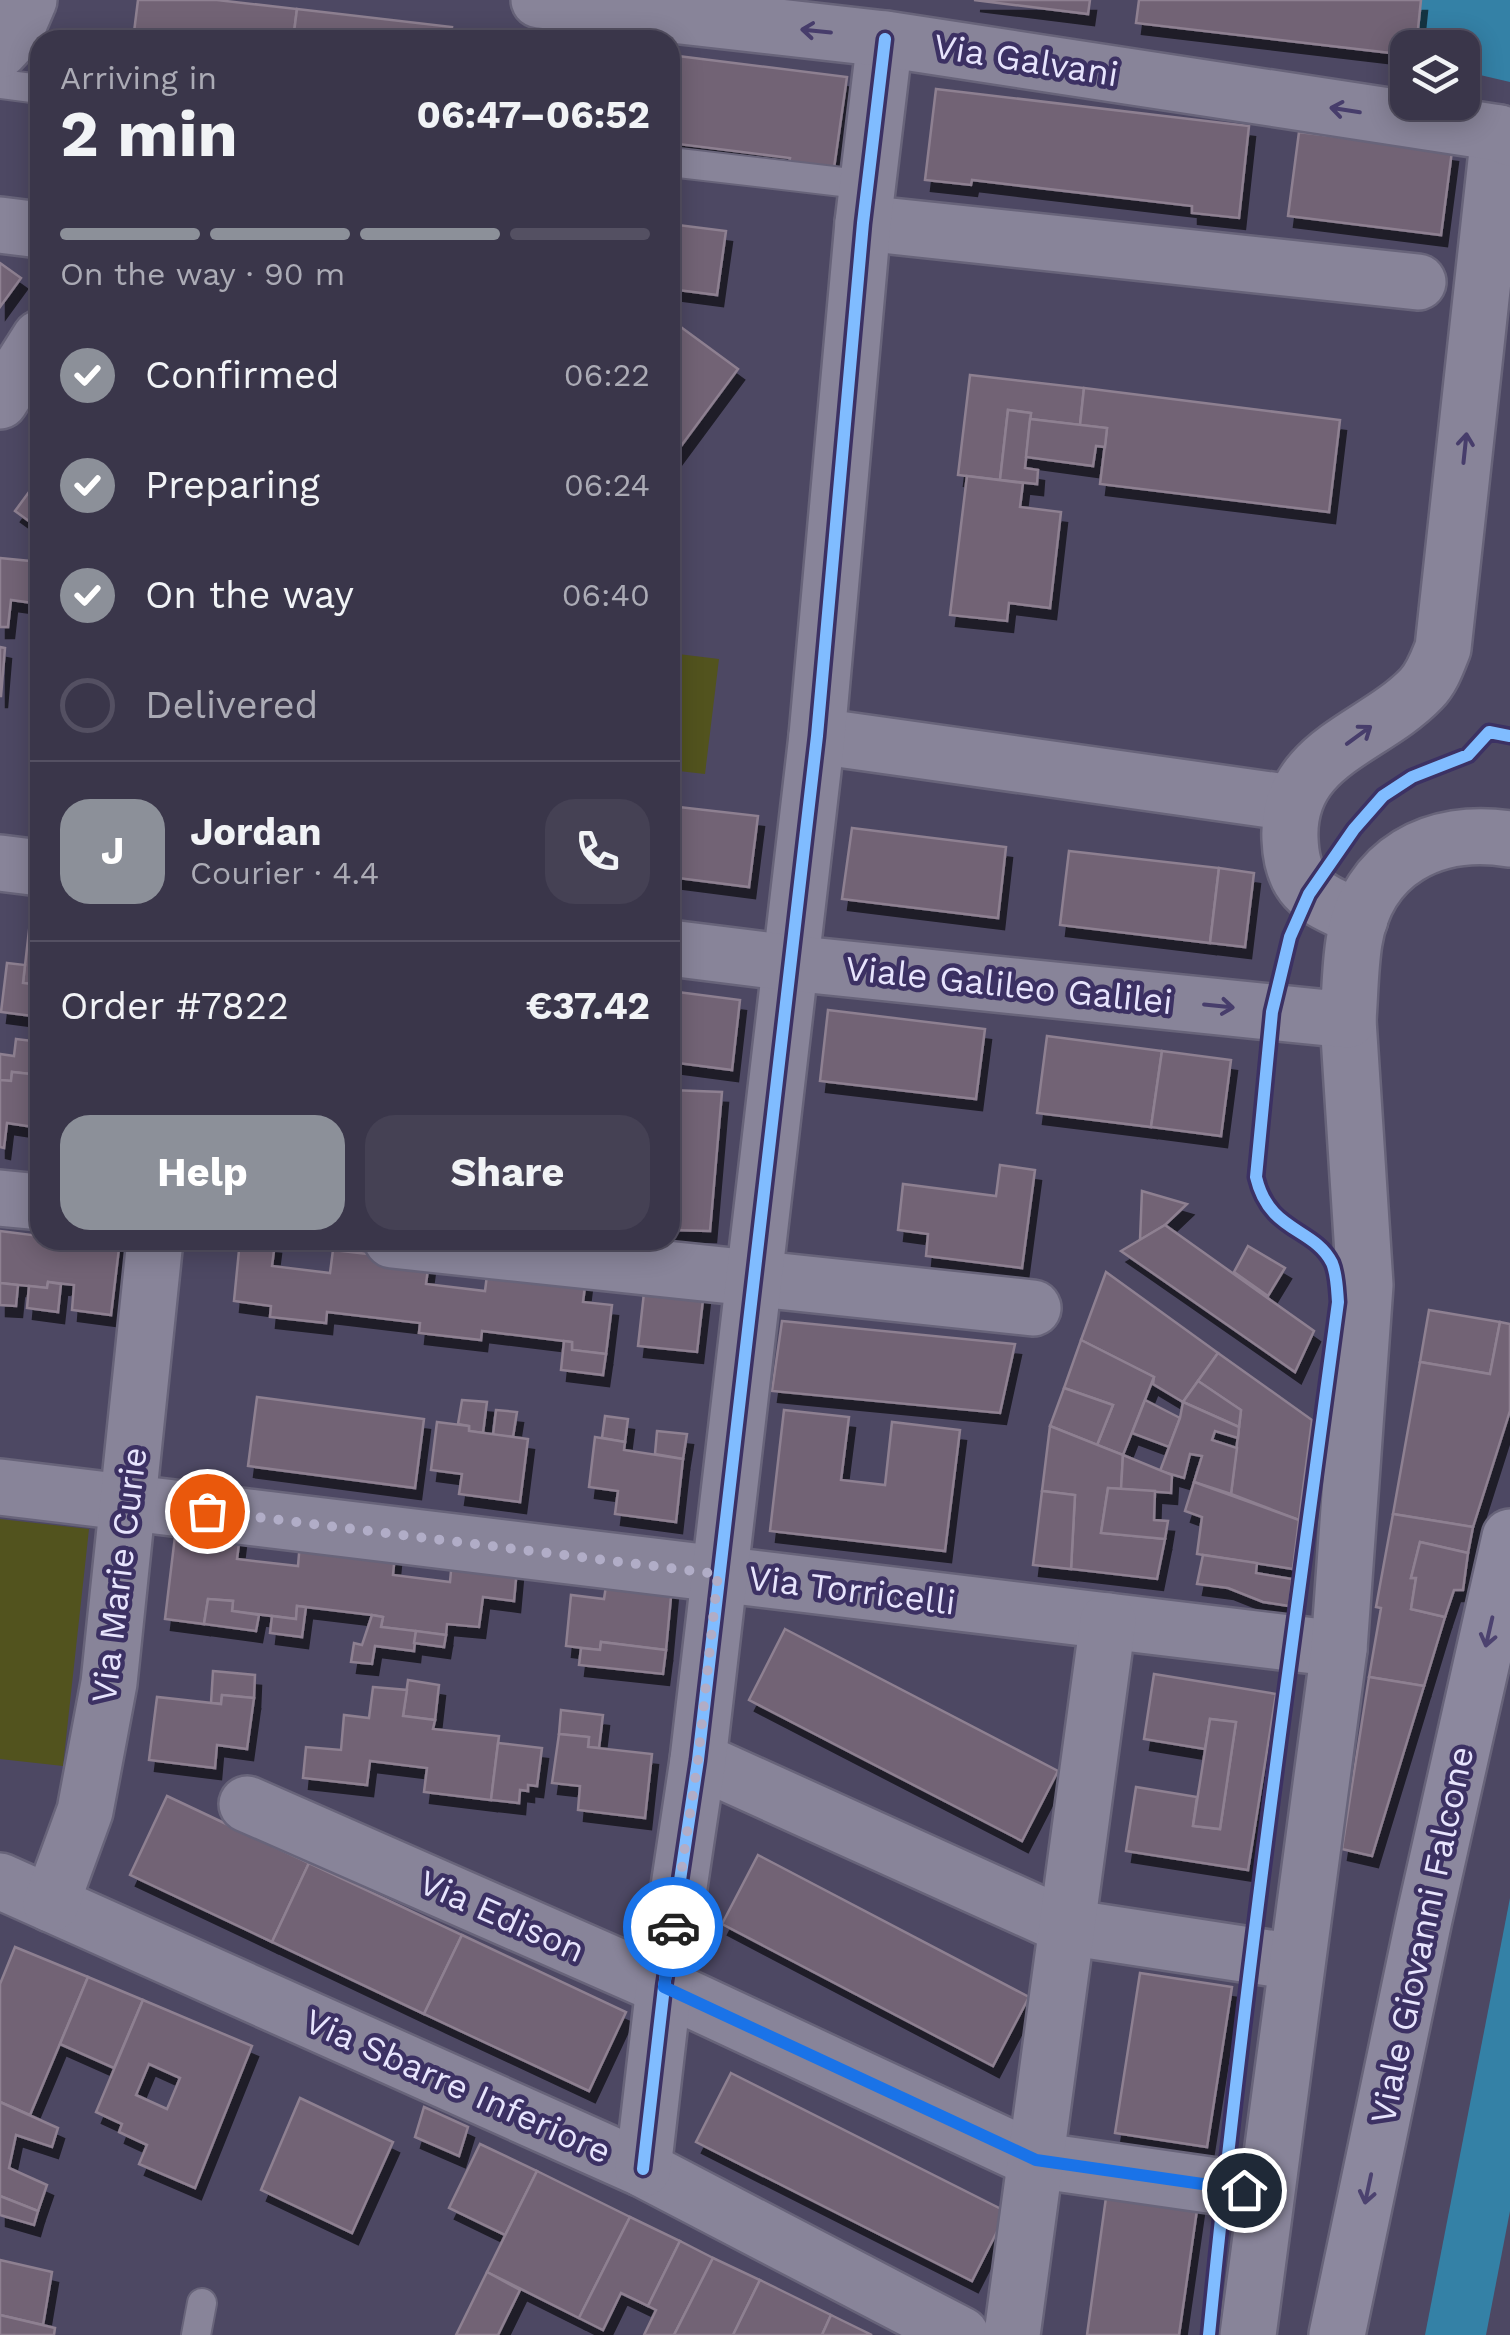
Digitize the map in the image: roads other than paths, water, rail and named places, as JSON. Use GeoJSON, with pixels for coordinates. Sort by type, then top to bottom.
{"type":"FeatureCollection","features":[{"type":"Feature","properties":{"kind":"main road","name":"Viale Giovanni Falcone"},"geometry":{"type":"LineString","coordinates":[[1337,2335],[1424,1919],[1510,1537]]}},
{"type":"Feature","properties":{"kind":"street"},"geometry":{"type":"LineString","coordinates":[[0,50],[14,35],[29,0]]}},
{"type":"Feature","properties":{"kind":"street","name":"Via Galvani"},"geometry":{"type":"LineString","coordinates":[[539,0],[698,10],[1504,136]]}},
{"type":"Feature","properties":{"kind":"street"},"geometry":{"type":"LineString","coordinates":[[643,2169],[664,1987],[698,1760],[817,736],[885,39]]}},
{"type":"Feature","properties":{"kind":"street"},"geometry":{"type":"LineString","coordinates":[[1360,919],[1309,894],[1291,862],[1292,804],[1304,780],[1322,762],[1420,690],[1443,648],[1504,136]]}},
{"type":"Feature","properties":{"kind":"street"},"geometry":{"type":"LineString","coordinates":[[866,204],[1418,282]]}},
{"type":"Feature","properties":{"kind":"street"},"geometry":{"type":"LineString","coordinates":[[0,225],[30,229]]}},
{"type":"Feature","properties":{"kind":"street"},"geometry":{"type":"LineString","coordinates":[[0,401],[30,354]]}},
{"type":"Feature","properties":{"kind":"street"},"geometry":{"type":"LineString","coordinates":[[817,736],[1292,804]]}},
{"type":"Feature","properties":{"kind":"street"},"geometry":{"type":"LineString","coordinates":[[1248,2335],[1338,1648],[1365,1284],[1348,1020],[1354,942],[1366,902],[1390,868],[1425,845],[1466,835],[1510,839]]}},
{"type":"Feature","properties":{"kind":"street"},"geometry":{"type":"LineString","coordinates":[[0,863],[30,867]]}},
{"type":"Feature","properties":{"kind":"street","name":"Viale Galileo Galilei"},"geometry":{"type":"LineString","coordinates":[[680,949],[790,964],[1348,1020]]}},
{"type":"Feature","properties":{"kind":"street"},"geometry":{"type":"LineString","coordinates":[[0,1198],[30,1201]]}},
{"type":"Feature","properties":{"kind":"street","name":"Via Marie Curie"},"geometry":{"type":"LineString","coordinates":[[51,1904],[85,1811],[109,1683],[154,1250]]}},
{"type":"Feature","properties":{"kind":"street"},"geometry":{"type":"LineString","coordinates":[[485,1250],[1033,1308]]}},
{"type":"Feature","properties":{"kind":"street","name":"Via Torricelli"},"geometry":{"type":"LineString","coordinates":[[0,1487],[1338,1648]]}},
{"type":"Feature","properties":{"kind":"street"},"geometry":{"type":"LineString","coordinates":[[1012,2335],[1108,1621]]}},
{"type":"Feature","properties":{"kind":"street"},"geometry":{"type":"LineString","coordinates":[[698,1760],[1067,1927],[1295,1962]]}},
{"type":"Feature","properties":{"kind":"street","name":"Via Edison"},"geometry":{"type":"LineString","coordinates":[[247,1804],[664,1987],[1036,2160],[1265,2193]]}},
{"type":"Feature","properties":{"kind":"street","name":"Via Sbarre Inferiore"},"geometry":{"type":"LineString","coordinates":[[0,1881],[643,2169],[961,2335]]}},
{"type":"Feature","properties":{"kind":"lane"},"geometry":{"type":"LineString","coordinates":[[0,84],[30,88]]}},
{"type":"Feature","properties":{"kind":"lane"},"geometry":{"type":"LineString","coordinates":[[680,164],[866,204]]}},
{"type":"Feature","properties":{"kind":"lane"},"geometry":{"type":"LineString","coordinates":[[196,2335],[202,2303]]}},
{"type":"Feature","properties":{"kind":"water"},"geometry":{"type":"Polygon","coordinates":[[[1160,0],[1510,0],[1510,82],[1480,75],[1480,30],[1390,30],[1390,54],[1160,0]]]}},
{"type":"Feature","properties":{"kind":"water"},"geometry":{"type":"Polygon","coordinates":[[[1510,1898],[1510,2211],[1486,2335],[1425,2335],[1510,1898]]]}}]}
